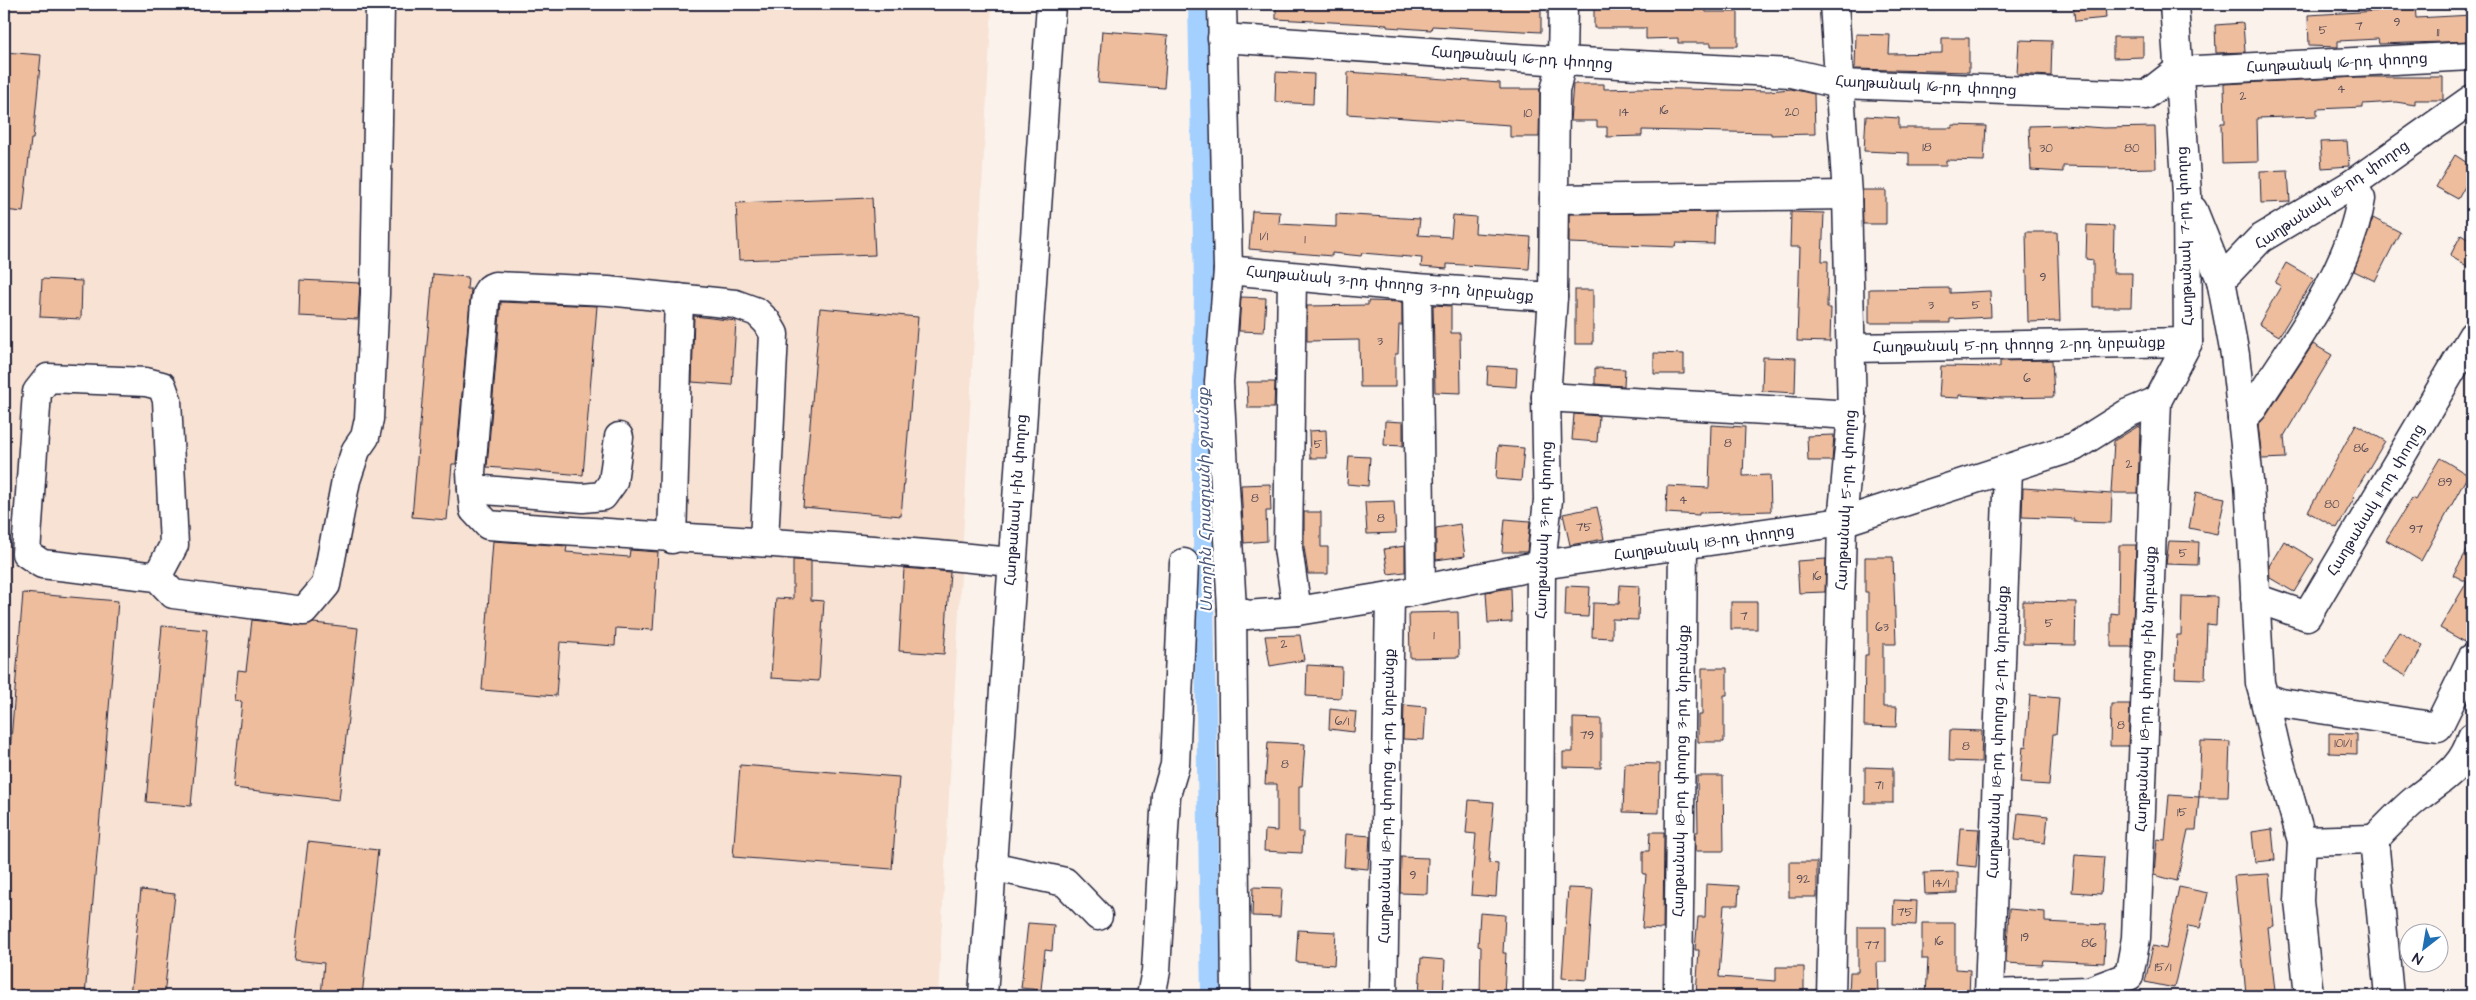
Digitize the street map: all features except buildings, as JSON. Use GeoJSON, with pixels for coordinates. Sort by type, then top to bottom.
{"type":"FeatureCollection","features":[{"type":"Feature","properties":{"kind":"street"},"geometry":{"type":"LineString","coordinates":[[157,577],[174,545],[167,400],[162,386],[146,382],[48,378],[37,392],[26,553],[42,564],[157,577],[173,594],[304,611],[326,585],[346,480],[356,450],[365,437],[369,418],[375,294],[380,4]]}},
{"type":"Feature","properties":{"kind":"street","name":"Հաղթանակ 1-ին փողոց"},"geometry":{"type":"LineString","coordinates":[[983,996],[1051,4]]}},
{"type":"Feature","properties":{"kind":"street"},"geometry":{"type":"LineString","coordinates":[[1222,4],[1228,270],[1219,382],[1232,609],[1236,996]]}},
{"type":"Feature","properties":{"kind":"street","name":"Հաղթանակ 3-րդ փողոց"},"geometry":{"type":"LineString","coordinates":[[1538,996],[1541,565],[1548,500],[1546,396],[1553,297],[1555,90],[1562,61],[1563,4]]}},
{"type":"Feature","properties":{"kind":"street","name":"Հաղթանակ 5-րդ փողոց"},"geometry":{"type":"LineString","coordinates":[[1831,996],[1842,522],[1852,415],[1847,195],[1834,4]]}},
{"type":"Feature","properties":{"kind":"street","name":"Հաղթանակ 7-րդ փողոց"},"geometry":{"type":"LineString","coordinates":[[2157,402],[2188,342],[2187,194],[2177,71],[2174,4]]}},
{"type":"Feature","properties":{"kind":"street","name":"Հաղթանակ 16-րդ փողոց"},"geometry":{"type":"LineString","coordinates":[[1222,38],[1562,61],[1791,73],[1839,84],[2146,95],[2177,71],[2472,56]]}},
{"type":"Feature","properties":{"kind":"street","name":"Հաղթանակ 18-րդ փողոց"},"geometry":{"type":"LineString","coordinates":[[2220,280],[2260,238],[2352,184],[2472,99]]}},
{"type":"Feature","properties":{"kind":"street"},"geometry":{"type":"LineString","coordinates":[[2242,419],[2254,408],[2329,286],[2358,222],[2362,199],[2352,184]]}},
{"type":"Feature","properties":{"kind":"street"},"geometry":{"type":"LineString","coordinates":[[2187,194],[2220,280],[2235,355],[2249,481],[2260,683],[2302,841],[2299,901],[2309,996]]}},
{"type":"Feature","properties":{"kind":"street"},"geometry":{"type":"LineString","coordinates":[[1554,200],[1847,195]]}},
{"type":"Feature","properties":{"kind":"street","name":"Հաղթանակ 3-րդ փողոց 3-րդ նրբանցք"},"geometry":{"type":"LineString","coordinates":[[1228,270],[1417,288],[1553,297]]}},
{"type":"Feature","properties":{"kind":"street"},"geometry":{"type":"LineString","coordinates":[[1292,277],[1288,548],[1297,611]]}},
{"type":"Feature","properties":{"kind":"street"},"geometry":{"type":"LineString","coordinates":[[764,542],[774,334],[768,322],[757,312],[735,304],[599,291],[495,286],[490,288],[486,293],[485,303],[472,489],[474,510],[488,525],[672,538],[922,552],[1012,562]]}},
{"type":"Feature","properties":{"kind":"street"},"geometry":{"type":"LineString","coordinates":[[1417,288],[1421,589]]}},
{"type":"Feature","properties":{"kind":"street"},"geometry":{"type":"LineString","coordinates":[[672,538],[679,298]]}},
{"type":"Feature","properties":{"kind":"street","name":"Հաղթանակ 11-րդ փողոց"},"geometry":{"type":"LineString","coordinates":[[2254,598],[2307,616],[2472,336]]}},
{"type":"Feature","properties":{"kind":"street","name":"Հաղթանակ 5-րդ փողոց 2-րդ նրբանցք"},"geometry":{"type":"LineString","coordinates":[[1851,348],[2188,342]]}},
{"type":"Feature","properties":{"kind":"street"},"geometry":{"type":"LineString","coordinates":[[1546,396],[1852,415]]}},
{"type":"Feature","properties":{"kind":"street","name":"Հաղթանակ 18-րդ փողոց"},"geometry":{"type":"LineString","coordinates":[[1232,609],[1247,615],[1297,611],[1390,596],[1541,565],[1842,522],[2008,470],[2074,447],[2128,413],[2157,402]]}},
{"type":"Feature","properties":{"kind":"street","name":"Հաղթանակ 18-րդ փողոց 1-ին նրբանցք"},"geometry":{"type":"LineString","coordinates":[[1988,995],[2089,991],[2129,976],[2136,938],[2139,895],[2157,402]]}},
{"type":"Feature","properties":{"kind":"street"},"geometry":{"type":"LineString","coordinates":[[472,489],[584,498],[603,496],[613,482],[619,437]]}},
{"type":"Feature","properties":{"kind":"street","name":"Հաղթանակ 18-րդ փողոց 2-րդ նրբանցք"},"geometry":{"type":"LineString","coordinates":[[1988,995],[2008,470]]}},
{"type":"Feature","properties":{"kind":"street","name":"Հաղթանակ 18-րդ փողոց 3-րդ նրբանցք"},"geometry":{"type":"LineString","coordinates":[[1678,996],[1683,546]]}},
{"type":"Feature","properties":{"kind":"street"},"geometry":{"type":"LineString","coordinates":[[1151,996],[1156,971],[1166,795],[1175,765],[1184,563]]}},
{"type":"Feature","properties":{"kind":"street","name":"Հաղթանակ 18-րդ փողոց 4-րդ նրբանցք"},"geometry":{"type":"LineString","coordinates":[[1383,996],[1390,596]]}},
{"type":"Feature","properties":{"kind":"street"},"geometry":{"type":"LineString","coordinates":[[2438,726],[2472,658]]}},
{"type":"Feature","properties":{"kind":"street"},"geometry":{"type":"LineString","coordinates":[[2264,697],[2280,703],[2438,726],[2472,735],[2467,754],[2448,776],[2416,799],[2374,839],[2302,841]]}},
{"type":"Feature","properties":{"kind":"street"},"geometry":{"type":"LineString","coordinates":[[2374,839],[2389,996]]}},
{"type":"Feature","properties":{"kind":"street"},"geometry":{"type":"LineString","coordinates":[[991,866],[1065,882],[1098,916]]}},
{"type":"Feature","properties":{"kind":"shaded area"},"geometry":{"type":"Polygon","coordinates":[[[4,4],[992,4],[938,996],[4,996],[4,4]]]}},
{"type":"Feature","properties":{"kind":"waterway","name":"Ստորին Հրազդանի ջրանցք"},"geometry":{"type":"LineString","coordinates":[[1198,4],[1204,285],[1202,482],[1211,996]]}}]}
